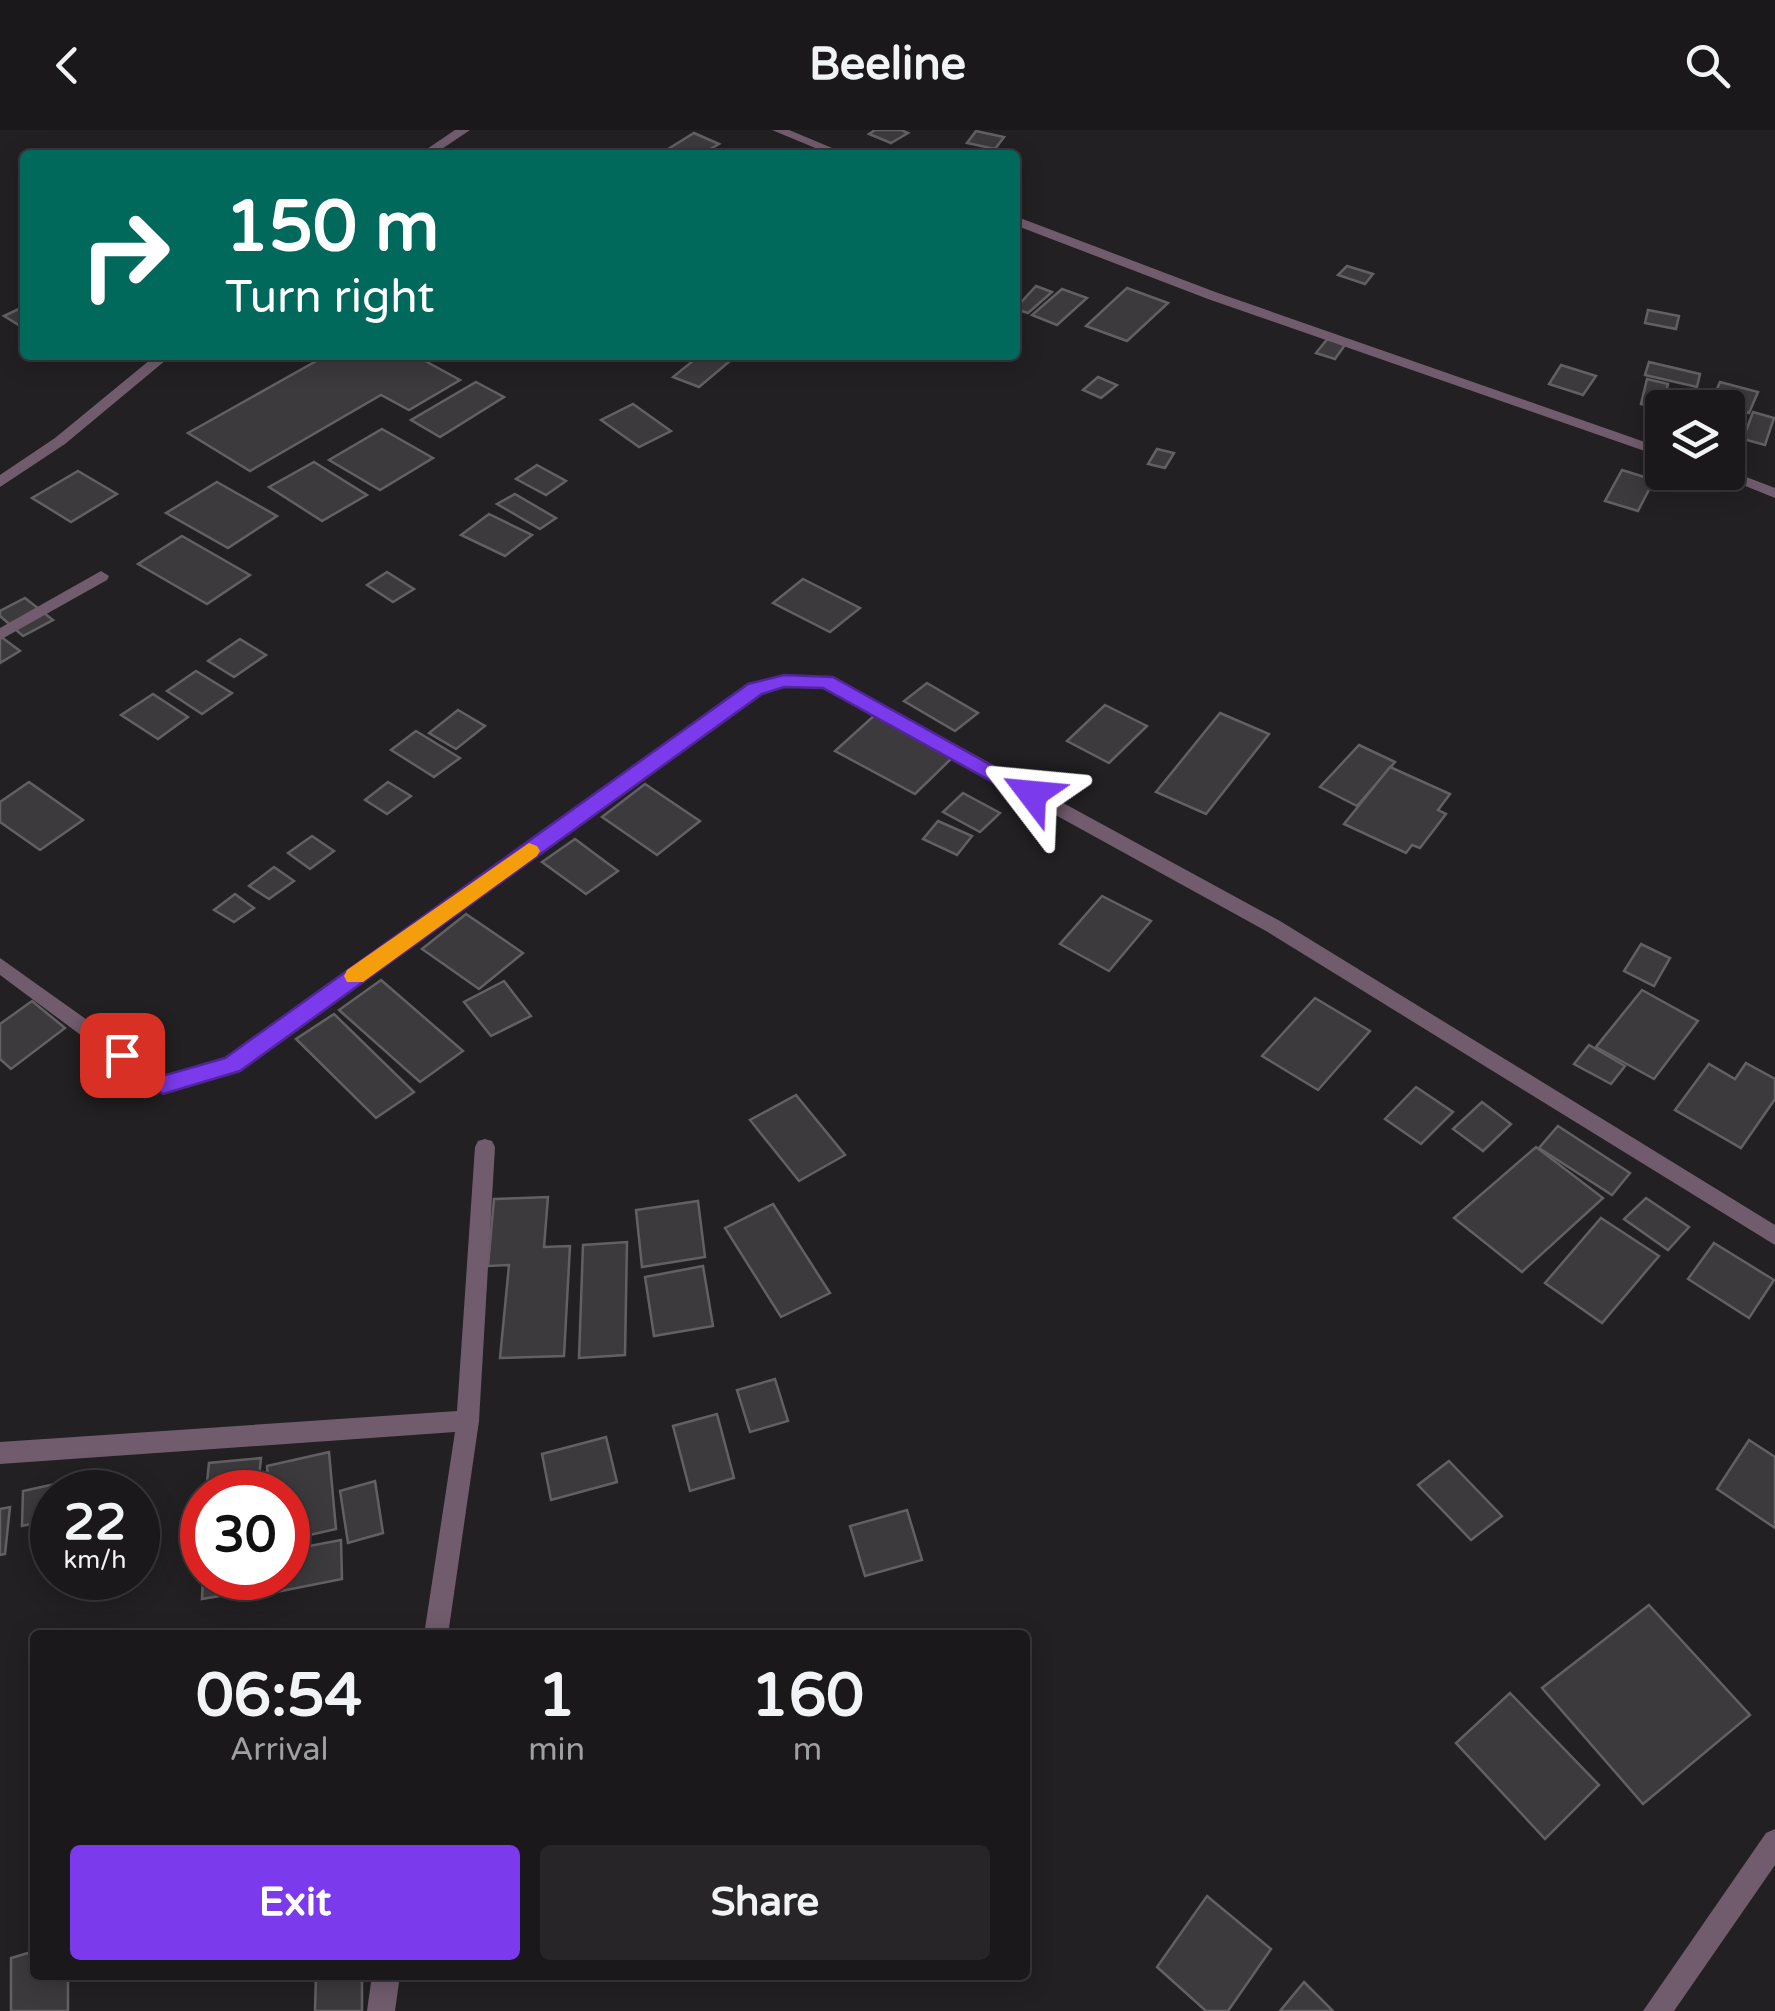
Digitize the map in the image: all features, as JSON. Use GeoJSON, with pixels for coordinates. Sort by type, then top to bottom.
{"type":"FeatureCollection","features":[{"type":"Feature","properties":{"kind":"street"},"geometry":{"type":"LineString","coordinates":[[432,150],[464,130]]}},
{"type":"Feature","properties":{"kind":"street"},"geometry":{"type":"LineString","coordinates":[[778,130],[830,150]]}},
{"type":"Feature","properties":{"kind":"street"},"geometry":{"type":"LineString","coordinates":[[1020,222],[1213,296],[1645,447]]}},
{"type":"Feature","properties":{"kind":"street"},"geometry":{"type":"LineString","coordinates":[[0,482],[60,441],[159,360]]}},
{"type":"Feature","properties":{"kind":"street"},"geometry":{"type":"LineString","coordinates":[[1745,481],[1775,492]]}},
{"type":"Feature","properties":{"kind":"street"},"geometry":{"type":"LineString","coordinates":[[0,635],[101,576]]}},
{"type":"Feature","properties":{"kind":"street"},"geometry":{"type":"LineString","coordinates":[[0,965],[163,1085],[232,1064],[755,689],[784,681],[826,681],[1273,926],[1775,1236]]}},
{"type":"Feature","properties":{"kind":"street"},"geometry":{"type":"LineString","coordinates":[[437,1630],[468,1421],[484,1147]]}},
{"type":"Feature","properties":{"kind":"street"},"geometry":{"type":"LineString","coordinates":[[0,1453],[468,1421]]}},
{"type":"Feature","properties":{"kind":"street"},"geometry":{"type":"LineString","coordinates":[[1657,2011],[1775,1842]]}},
{"type":"Feature","properties":{"kind":"street"},"geometry":{"type":"LineString","coordinates":[[380,2011],[385,1980]]}},
{"type":"Feature","properties":{"kind":"building"},"geometry":{"type":"Polygon","coordinates":[[[875,130],[908,133],[891,143],[869,134],[875,130]]]}},
{"type":"Feature","properties":{"kind":"building"},"geometry":{"type":"Polygon","coordinates":[[[976,131],[1004,137],[995,149],[967,143],[976,131]]]}},
{"type":"Feature","properties":{"kind":"building"},"geometry":{"type":"Polygon","coordinates":[[[694,133],[719,144],[709,150],[666,150],[694,133]]]}},
{"type":"Feature","properties":{"kind":"building"},"geometry":{"type":"Polygon","coordinates":[[[1347,266],[1373,274],[1365,284],[1338,275],[1347,266]]]}},
{"type":"Feature","properties":{"kind":"building"},"geometry":{"type":"Polygon","coordinates":[[[1036,286],[1052,292],[1028,313],[1020,311],[1020,304],[1036,286]]]}},
{"type":"Feature","properties":{"kind":"building"},"geometry":{"type":"Polygon","coordinates":[[[1127,288],[1168,303],[1127,341],[1086,326],[1127,288]]]}},
{"type":"Feature","properties":{"kind":"building"},"geometry":{"type":"Polygon","coordinates":[[[1062,289],[1087,298],[1057,325],[1032,315],[1062,289]]]}},
{"type":"Feature","properties":{"kind":"building"},"geometry":{"type":"Polygon","coordinates":[[[20,308],[20,326],[4,316],[20,308]]]}},
{"type":"Feature","properties":{"kind":"building"},"geometry":{"type":"Polygon","coordinates":[[[1648,310],[1679,316],[1676,329],[1645,323],[1648,310]]]}},
{"type":"Feature","properties":{"kind":"building"},"geometry":{"type":"Polygon","coordinates":[[[1329,337],[1347,342],[1335,359],[1316,353],[1329,337]]]}},
{"type":"Feature","properties":{"kind":"building"},"geometry":{"type":"Polygon","coordinates":[[[318,360],[423,360],[460,380],[409,410],[381,395],[250,471],[188,433],[318,360]]]}},
{"type":"Feature","properties":{"kind":"building"},"geometry":{"type":"Polygon","coordinates":[[[694,360],[730,361],[699,387],[673,377],[694,360]]]}},
{"type":"Feature","properties":{"kind":"building"},"geometry":{"type":"Polygon","coordinates":[[[1649,362],[1700,374],[1697,387],[1645,375],[1649,362]]]}},
{"type":"Feature","properties":{"kind":"building"},"geometry":{"type":"Polygon","coordinates":[[[1561,365],[1596,376],[1583,395],[1549,384],[1561,365]]]}},
{"type":"Feature","properties":{"kind":"building"},"geometry":{"type":"Polygon","coordinates":[[[1098,377],[1117,385],[1101,398],[1083,390],[1098,377]]]}},
{"type":"Feature","properties":{"kind":"building"},"geometry":{"type":"Polygon","coordinates":[[[1647,379],[1668,384],[1666,390],[1645,390],[1645,405],[1641,404],[1647,379]]]}},
{"type":"Feature","properties":{"kind":"building"},"geometry":{"type":"Polygon","coordinates":[[[476,382],[504,397],[440,437],[411,420],[476,382]]]}},
{"type":"Feature","properties":{"kind":"building"},"geometry":{"type":"Polygon","coordinates":[[[1720,382],[1758,392],[1749,413],[1745,412],[1745,390],[1717,390],[1720,382]]]}},
{"type":"Feature","properties":{"kind":"building"},"geometry":{"type":"Polygon","coordinates":[[[633,404],[671,431],[639,447],[601,420],[633,404]]]}},
{"type":"Feature","properties":{"kind":"building"},"geometry":{"type":"Polygon","coordinates":[[[1753,412],[1774,418],[1765,445],[1745,440],[1753,412]]]}},
{"type":"Feature","properties":{"kind":"building"},"geometry":{"type":"Polygon","coordinates":[[[382,429],[433,458],[380,490],[329,460],[382,429]]]}},
{"type":"Feature","properties":{"kind":"building"},"geometry":{"type":"Polygon","coordinates":[[[1157,449],[1174,453],[1165,468],[1148,464],[1157,449]]]}},
{"type":"Feature","properties":{"kind":"building"},"geometry":{"type":"Polygon","coordinates":[[[314,462],[367,495],[322,521],[269,487],[314,462]]]}},
{"type":"Feature","properties":{"kind":"building"},"geometry":{"type":"Polygon","coordinates":[[[537,465],[566,481],[546,495],[516,479],[537,465]]]}},
{"type":"Feature","properties":{"kind":"building"},"geometry":{"type":"Polygon","coordinates":[[[1622,470],[1645,477],[1645,490],[1649,490],[1638,511],[1605,501],[1622,470]]]}},
{"type":"Feature","properties":{"kind":"building"},"geometry":{"type":"Polygon","coordinates":[[[78,471],[117,494],[71,522],[32,498],[78,471]]]}},
{"type":"Feature","properties":{"kind":"building"},"geometry":{"type":"Polygon","coordinates":[[[217,482],[277,516],[228,548],[166,513],[217,482]]]}},
{"type":"Feature","properties":{"kind":"building"},"geometry":{"type":"Polygon","coordinates":[[[515,494],[556,518],[540,529],[497,504],[515,494]]]}},
{"type":"Feature","properties":{"kind":"building"},"geometry":{"type":"Polygon","coordinates":[[[489,514],[532,535],[505,556],[461,535],[489,514]]]}},
{"type":"Feature","properties":{"kind":"building"},"geometry":{"type":"Polygon","coordinates":[[[182,536],[250,575],[207,604],[138,564],[182,536]]]}},
{"type":"Feature","properties":{"kind":"building"},"geometry":{"type":"Polygon","coordinates":[[[387,572],[414,589],[393,602],[367,585],[387,572]]]}},
{"type":"Feature","properties":{"kind":"building"},"geometry":{"type":"Polygon","coordinates":[[[803,579],[860,608],[830,632],[773,603],[803,579]]]}},
{"type":"Feature","properties":{"kind":"building"},"geometry":{"type":"Polygon","coordinates":[[[25,598],[53,620],[23,636],[0,616],[0,611],[25,598]]]}},
{"type":"Feature","properties":{"kind":"building"},"geometry":{"type":"Polygon","coordinates":[[[0,636],[20,651],[0,663],[0,636]]]}},
{"type":"Feature","properties":{"kind":"building"},"geometry":{"type":"Polygon","coordinates":[[[240,639],[266,655],[234,677],[208,661],[240,639]]]}},
{"type":"Feature","properties":{"kind":"building"},"geometry":{"type":"Polygon","coordinates":[[[196,671],[232,693],[202,714],[167,691],[196,671]]]}},
{"type":"Feature","properties":{"kind":"building"},"geometry":{"type":"Polygon","coordinates":[[[927,683],[978,713],[955,731],[904,701],[927,683]]]}},
{"type":"Feature","properties":{"kind":"building"},"geometry":{"type":"Polygon","coordinates":[[[153,694],[188,717],[158,739],[121,715],[153,694]]]}},
{"type":"Feature","properties":{"kind":"building"},"geometry":{"type":"Polygon","coordinates":[[[1105,705],[1147,726],[1109,763],[1067,741],[1105,705]]]}},
{"type":"Feature","properties":{"kind":"building"},"geometry":{"type":"Polygon","coordinates":[[[458,710],[485,726],[456,749],[429,733],[458,710]]]}},
{"type":"Feature","properties":{"kind":"building"},"geometry":{"type":"Polygon","coordinates":[[[877,713],[956,754],[915,794],[835,751],[877,713]]]}},
{"type":"Feature","properties":{"kind":"building"},"geometry":{"type":"Polygon","coordinates":[[[1220,713],[1269,734],[1206,814],[1156,792],[1220,713]]]}},
{"type":"Feature","properties":{"kind":"building"},"geometry":{"type":"Polygon","coordinates":[[[416,731],[460,758],[434,777],[391,750],[416,731]]]}},
{"type":"Feature","properties":{"kind":"building"},"geometry":{"type":"Polygon","coordinates":[[[1359,745],[1395,762],[1357,806],[1320,787],[1359,745]]]}},
{"type":"Feature","properties":{"kind":"building"},"geometry":{"type":"Polygon","coordinates":[[[1390,767],[1450,794],[1438,810],[1446,814],[1420,848],[1412,845],[1406,853],[1344,824],[1390,767]]]}},
{"type":"Feature","properties":{"kind":"building"},"geometry":{"type":"Polygon","coordinates":[[[29,782],[83,820],[40,850],[0,822],[0,802],[29,782]]]}},
{"type":"Feature","properties":{"kind":"building"},"geometry":{"type":"Polygon","coordinates":[[[388,782],[411,796],[387,814],[365,800],[388,782]]]}},
{"type":"Feature","properties":{"kind":"building"},"geometry":{"type":"Polygon","coordinates":[[[645,784],[700,821],[657,855],[602,817],[645,784]]]}},
{"type":"Feature","properties":{"kind":"building"},"geometry":{"type":"Polygon","coordinates":[[[963,793],[1000,813],[980,832],[943,812],[963,793]]]}},
{"type":"Feature","properties":{"kind":"building"},"geometry":{"type":"Polygon","coordinates":[[[938,821],[972,836],[957,855],[923,839],[938,821]]]}},
{"type":"Feature","properties":{"kind":"building"},"geometry":{"type":"Polygon","coordinates":[[[312,836],[334,851],[310,869],[288,853],[312,836]]]}},
{"type":"Feature","properties":{"kind":"building"},"geometry":{"type":"Polygon","coordinates":[[[575,839],[618,871],[586,894],[542,862],[575,839]]]}},
{"type":"Feature","properties":{"kind":"building"},"geometry":{"type":"Polygon","coordinates":[[[274,867],[294,881],[269,899],[249,886],[274,867]]]}},
{"type":"Feature","properties":{"kind":"building"},"geometry":{"type":"Polygon","coordinates":[[[235,894],[254,908],[234,922],[214,910],[235,894]]]}},
{"type":"Feature","properties":{"kind":"building"},"geometry":{"type":"Polygon","coordinates":[[[1102,896],[1151,921],[1109,971],[1060,944],[1102,896]]]}},
{"type":"Feature","properties":{"kind":"building"},"geometry":{"type":"Polygon","coordinates":[[[466,914],[523,953],[479,989],[422,949],[466,914]]]}},
{"type":"Feature","properties":{"kind":"building"},"geometry":{"type":"Polygon","coordinates":[[[1641,944],[1670,958],[1654,986],[1624,971],[1641,944]]]}},
{"type":"Feature","properties":{"kind":"building"},"geometry":{"type":"Polygon","coordinates":[[[381,980],[463,1051],[420,1082],[339,1010],[381,980]]]}},
{"type":"Feature","properties":{"kind":"building"},"geometry":{"type":"Polygon","coordinates":[[[504,981],[531,1016],[491,1036],[464,1002],[504,981]]]}},
{"type":"Feature","properties":{"kind":"building"},"geometry":{"type":"Polygon","coordinates":[[[1642,990],[1698,1021],[1654,1079],[1596,1047],[1642,990]]]}},
{"type":"Feature","properties":{"kind":"building"},"geometry":{"type":"Polygon","coordinates":[[[1315,998],[1370,1031],[1318,1090],[1262,1056],[1315,998]]]}},
{"type":"Feature","properties":{"kind":"building"},"geometry":{"type":"Polygon","coordinates":[[[32,1001],[65,1028],[11,1069],[0,1059],[0,1024],[32,1001]]]}},
{"type":"Feature","properties":{"kind":"building"},"geometry":{"type":"Polygon","coordinates":[[[334,1014],[414,1092],[376,1118],[296,1039],[334,1014]]]}},
{"type":"Feature","properties":{"kind":"building"},"geometry":{"type":"Polygon","coordinates":[[[1589,1045],[1625,1066],[1611,1084],[1574,1064],[1589,1045]]]}},
{"type":"Feature","properties":{"kind":"building"},"geometry":{"type":"Polygon","coordinates":[[[1746,1063],[1775,1079],[1775,1099],[1741,1148],[1675,1110],[1709,1064],[1735,1079],[1746,1063]]]}},
{"type":"Feature","properties":{"kind":"building"},"geometry":{"type":"Polygon","coordinates":[[[1416,1087],[1453,1112],[1421,1144],[1385,1119],[1416,1087]]]}},
{"type":"Feature","properties":{"kind":"building"},"geometry":{"type":"Polygon","coordinates":[[[796,1095],[845,1155],[799,1181],[750,1120],[796,1095]]]}},
{"type":"Feature","properties":{"kind":"building"},"geometry":{"type":"Polygon","coordinates":[[[1482,1102],[1511,1124],[1483,1151],[1453,1129],[1482,1102]]]}},
{"type":"Feature","properties":{"kind":"building"},"geometry":{"type":"Polygon","coordinates":[[[1558,1126],[1630,1173],[1612,1195],[1539,1148],[1558,1126]]]}},
{"type":"Feature","properties":{"kind":"building"},"geometry":{"type":"Polygon","coordinates":[[[1536,1147],[1603,1198],[1522,1272],[1454,1218],[1536,1147]]]}},
{"type":"Feature","properties":{"kind":"building"},"geometry":{"type":"Polygon","coordinates":[[[548,1197],[544,1247],[570,1246],[564,1356],[500,1358],[509,1265],[488,1266],[494,1199],[548,1197]]]}},
{"type":"Feature","properties":{"kind":"building"},"geometry":{"type":"Polygon","coordinates":[[[1646,1198],[1689,1227],[1668,1250],[1624,1219],[1646,1198]]]}},
{"type":"Feature","properties":{"kind":"building"},"geometry":{"type":"Polygon","coordinates":[[[698,1201],[705,1257],[642,1267],[636,1210],[698,1201]]]}},
{"type":"Feature","properties":{"kind":"building"},"geometry":{"type":"Polygon","coordinates":[[[773,1204],[830,1293],[781,1317],[725,1228],[773,1204]]]}},
{"type":"Feature","properties":{"kind":"building"},"geometry":{"type":"Polygon","coordinates":[[[1601,1218],[1659,1256],[1602,1323],[1545,1283],[1601,1218]]]}},
{"type":"Feature","properties":{"kind":"building"},"geometry":{"type":"Polygon","coordinates":[[[627,1242],[625,1355],[579,1358],[583,1245],[627,1242]]]}},
{"type":"Feature","properties":{"kind":"building"},"geometry":{"type":"Polygon","coordinates":[[[1714,1243],[1774,1280],[1749,1318],[1688,1279],[1714,1243]]]}},
{"type":"Feature","properties":{"kind":"building"},"geometry":{"type":"Polygon","coordinates":[[[703,1266],[713,1326],[654,1336],[645,1277],[703,1266]]]}},
{"type":"Feature","properties":{"kind":"building"},"geometry":{"type":"Polygon","coordinates":[[[775,1379],[788,1421],[750,1432],[737,1390],[775,1379]]]}},
{"type":"Feature","properties":{"kind":"building"},"geometry":{"type":"Polygon","coordinates":[[[717,1414],[734,1478],[690,1491],[673,1426],[717,1414]]]}},
{"type":"Feature","properties":{"kind":"building"},"geometry":{"type":"Polygon","coordinates":[[[606,1437],[617,1482],[551,1500],[542,1454],[606,1437]]]}},
{"type":"Feature","properties":{"kind":"building"},"geometry":{"type":"Polygon","coordinates":[[[1749,1440],[1775,1457],[1775,1528],[1717,1489],[1749,1440]]]}},
{"type":"Feature","properties":{"kind":"building"},"geometry":{"type":"Polygon","coordinates":[[[329,1452],[336,1529],[310,1535],[310,1470],[267,1470],[267,1466],[329,1452]]]}},
{"type":"Feature","properties":{"kind":"building"},"geometry":{"type":"Polygon","coordinates":[[[261,1458],[260,1470],[208,1470],[209,1463],[261,1458]]]}},
{"type":"Feature","properties":{"kind":"building"},"geometry":{"type":"Polygon","coordinates":[[[1449,1461],[1502,1516],[1471,1540],[1418,1485],[1449,1461]]]}},
{"type":"Feature","properties":{"kind":"building"},"geometry":{"type":"Polygon","coordinates":[[[375,1481],[383,1533],[348,1543],[340,1491],[375,1481]]]}},
{"type":"Feature","properties":{"kind":"building"},"geometry":{"type":"Polygon","coordinates":[[[30,1489],[30,1524],[22,1526],[23,1491],[30,1489]]]}},
{"type":"Feature","properties":{"kind":"building"},"geometry":{"type":"Polygon","coordinates":[[[10,1507],[5,1554],[0,1555],[0,1509],[10,1507]]]}},
{"type":"Feature","properties":{"kind":"building"},"geometry":{"type":"Polygon","coordinates":[[[907,1510],[922,1560],[865,1576],[850,1526],[907,1510]]]}},
{"type":"Feature","properties":{"kind":"building"},"geometry":{"type":"Polygon","coordinates":[[[341,1540],[342,1579],[310,1585],[310,1546],[341,1540]]]}},
{"type":"Feature","properties":{"kind":"building"},"geometry":{"type":"Polygon","coordinates":[[[1649,1605],[1750,1715],[1643,1804],[1542,1688],[1649,1605]]]}},
{"type":"Feature","properties":{"kind":"building"},"geometry":{"type":"Polygon","coordinates":[[[1510,1693],[1599,1785],[1545,1839],[1456,1743],[1510,1693]]]}},
{"type":"Feature","properties":{"kind":"building"},"geometry":{"type":"Polygon","coordinates":[[[1207,1896],[1271,1949],[1228,2011],[1206,2011],[1157,1967],[1207,1896]]]}},
{"type":"Feature","properties":{"kind":"building"},"geometry":{"type":"Polygon","coordinates":[[[30,1952],[30,1980],[68,1980],[68,2011],[11,2011],[11,1958],[30,1952]]]}},
{"type":"Feature","properties":{"kind":"building"},"geometry":{"type":"Polygon","coordinates":[[[316,1980],[362,1980],[362,2011],[315,2011],[316,1980]]]}},
{"type":"Feature","properties":{"kind":"building"},"geometry":{"type":"Polygon","coordinates":[[[1304,1982],[1333,2011],[1280,2011],[1304,1982]]]}},
{"type":"Feature","properties":{"kind":"slow traffic"},"geometry":{"type":"LineString","coordinates":[[355,976],[529,851]]}},
{"type":"Feature","properties":{"kind":"route"},"geometry":{"type":"LineString","coordinates":[[122,1055],[163,1085],[232,1064],[755,689],[784,681],[826,681],[1032,794]]}}]}
